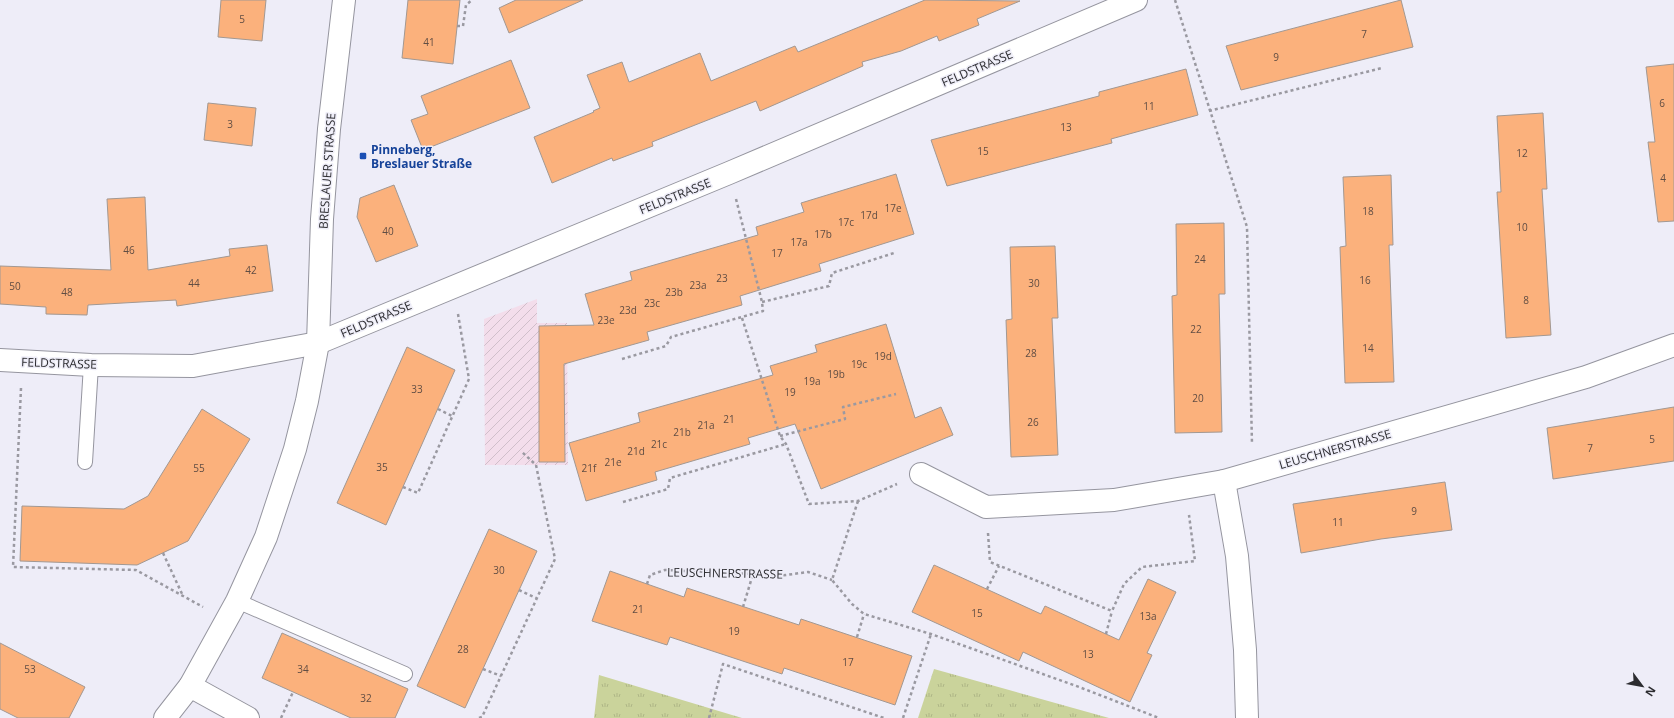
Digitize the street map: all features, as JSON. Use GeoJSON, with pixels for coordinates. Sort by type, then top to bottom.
{"type":"FeatureCollection","features":[{"type":"Feature","properties":{"kind":"street","name":"BRESLAUER STRASSE"},"geometry":{"type":"LineString","coordinates":[[165,718],[190,686],[236,601],[266,537],[295,450],[307,401],[318,343],[322,219],[330,122],[344,0]]}},
{"type":"Feature","properties":{"kind":"street","name":"FELDSTRASSE"},"geometry":{"type":"LineString","coordinates":[[0,360],[91,365],[193,366],[318,343],[729,173],[1136,0]]}},
{"type":"Feature","properties":{"kind":"street","name":"LEUSCHNERSTRASSE"},"geometry":{"type":"LineString","coordinates":[[986,507],[1114,500],[1224,481],[1586,377],[1674,345]]}},
{"type":"Feature","properties":{"kind":"street"},"geometry":{"type":"LineString","coordinates":[[921,474],[986,507]]}},
{"type":"Feature","properties":{"kind":"street"},"geometry":{"type":"LineString","coordinates":[[1224,481],[1237,556],[1245,650],[1247,718]]}},
{"type":"Feature","properties":{"kind":"street"},"geometry":{"type":"LineString","coordinates":[[190,686],[248,718]]}},
{"type":"Feature","properties":{"kind":"lane"},"geometry":{"type":"LineString","coordinates":[[85,462],[91,365]]}},
{"type":"Feature","properties":{"kind":"lane"},"geometry":{"type":"LineString","coordinates":[[236,601],[405,674]]}},
{"type":"Feature","properties":{"kind":"path"},"geometry":{"type":"LineString","coordinates":[[457,26],[463,26],[466,5],[472,0]]}},
{"type":"Feature","properties":{"kind":"path"},"geometry":{"type":"LineString","coordinates":[[1175,0],[1247,227],[1253,472]]}},
{"type":"Feature","properties":{"kind":"path"},"geometry":{"type":"LineString","coordinates":[[1209,111],[1382,68]]}},
{"type":"Feature","properties":{"kind":"path"},"geometry":{"type":"LineString","coordinates":[[622,359],[666,346],[671,337],[763,311],[729,173]]}},
{"type":"Feature","properties":{"kind":"path"},"geometry":{"type":"LineString","coordinates":[[762,302],[829,286],[832,274],[894,253]]}},
{"type":"Feature","properties":{"kind":"path"},"geometry":{"type":"LineString","coordinates":[[403,487],[418,493],[469,379],[453,288]]}},
{"type":"Feature","properties":{"kind":"path"},"geometry":{"type":"LineString","coordinates":[[742,318],[780,436],[786,444],[809,504],[858,501],[921,474]]}},
{"type":"Feature","properties":{"kind":"path"},"geometry":{"type":"LineString","coordinates":[[22,362],[13,566],[136,570],[226,620]]}},
{"type":"Feature","properties":{"kind":"path"},"geometry":{"type":"LineString","coordinates":[[780,436],[844,419],[842,407],[896,394]]}},
{"type":"Feature","properties":{"kind":"path"},"geometry":{"type":"LineString","coordinates":[[438,409],[452,416]]}},
{"type":"Feature","properties":{"kind":"path"},"geometry":{"type":"LineString","coordinates":[[623,502],[668,488],[670,478],[786,444]]}},
{"type":"Feature","properties":{"kind":"path"},"geometry":{"type":"LineString","coordinates":[[479,718],[482,717],[555,559],[536,465],[522,452]]}},
{"type":"Feature","properties":{"kind":"path"},"geometry":{"type":"LineString","coordinates":[[1106,634],[1112,611],[1124,584],[1142,567],[1195,561],[1186,488]]}},
{"type":"Feature","properties":{"kind":"path"},"geometry":{"type":"LineString","coordinates":[[858,501],[832,580],[852,604],[864,614],[931,634],[1079,687],[1159,718]]}},
{"type":"Feature","properties":{"kind":"path"},"geometry":{"type":"LineString","coordinates":[[986,507],[990,562],[1112,611]]}},
{"type":"Feature","properties":{"kind":"path"},"geometry":{"type":"LineString","coordinates":[[163,553],[183,596]]}},
{"type":"Feature","properties":{"kind":"path"},"geometry":{"type":"LineString","coordinates":[[988,590],[999,566]]}},
{"type":"Feature","properties":{"kind":"path","name":"LEUSCHNERSTRASSE"},"geometry":{"type":"LineString","coordinates":[[647,584],[650,575],[665,570],[754,574],[771,577],[808,572],[832,580]]}},
{"type":"Feature","properties":{"kind":"path"},"geometry":{"type":"LineString","coordinates":[[743,607],[754,574]]}},
{"type":"Feature","properties":{"kind":"path"},"geometry":{"type":"LineString","coordinates":[[519,590],[536,598]]}},
{"type":"Feature","properties":{"kind":"path"},"geometry":{"type":"LineString","coordinates":[[857,637],[864,614]]}},
{"type":"Feature","properties":{"kind":"path"},"geometry":{"type":"LineString","coordinates":[[902,718],[931,634]]}},
{"type":"Feature","properties":{"kind":"path"},"geometry":{"type":"LineString","coordinates":[[708,718],[723,664],[884,718]]}},
{"type":"Feature","properties":{"kind":"path"},"geometry":{"type":"LineString","coordinates":[[483,669],[501,676]]}},
{"type":"Feature","properties":{"kind":"path"},"geometry":{"type":"LineString","coordinates":[[281,718],[293,692]]}},
{"type":"Feature","properties":{"kind":"shaded area"},"geometry":{"type":"Polygon","coordinates":[[[537,299],[537,323],[567,323],[568,465],[485,465],[484,319],[537,299]]]}},
{"type":"Feature","properties":{"kind":"green space"},"geometry":{"type":"Polygon","coordinates":[[[934,669],[1109,718],[918,718],[934,669]]]}},
{"type":"Feature","properties":{"kind":"green space"},"geometry":{"type":"Polygon","coordinates":[[[599,675],[742,718],[594,718],[599,675]]]}},
{"type":"Feature","properties":{"kind":"building"},"geometry":{"type":"Polygon","coordinates":[[[221,0],[266,0],[262,41],[218,37],[221,0]]]}},
{"type":"Feature","properties":{"kind":"building"},"geometry":{"type":"Polygon","coordinates":[[[408,0],[460,0],[453,64],[402,58],[408,0]]]}},
{"type":"Feature","properties":{"kind":"building"},"geometry":{"type":"Polygon","coordinates":[[[516,0],[583,0],[509,33],[499,8],[516,0]]]}},
{"type":"Feature","properties":{"kind":"building"},"geometry":{"type":"Polygon","coordinates":[[[925,0],[1020,1],[977,19],[979,25],[939,41],[937,36],[901,51],[862,62],[863,66],[760,111],[756,101],[652,142],[653,146],[613,161],[612,158],[552,183],[534,137],[594,112],[593,111],[600,108],[587,75],[622,62],[629,82],[700,53],[711,81],[795,46],[798,52],[925,0]]]}},
{"type":"Feature","properties":{"kind":"building"},"geometry":{"type":"Polygon","coordinates":[[[1401,0],[1413,47],[1241,90],[1226,46],[1401,0]]]}},
{"type":"Feature","properties":{"kind":"building"},"geometry":{"type":"Polygon","coordinates":[[[511,60],[530,108],[423,150],[411,120],[428,114],[421,96],[511,60]]]}},
{"type":"Feature","properties":{"kind":"building"},"geometry":{"type":"Polygon","coordinates":[[[1674,64],[1674,221],[1658,222],[1648,142],[1655,142],[1646,67],[1674,64]]]}},
{"type":"Feature","properties":{"kind":"building"},"geometry":{"type":"Polygon","coordinates":[[[1186,69],[1198,115],[1111,139],[1112,143],[947,186],[931,140],[1099,96],[1099,92],[1186,69]]]}},
{"type":"Feature","properties":{"kind":"building"},"geometry":{"type":"Polygon","coordinates":[[[208,103],[256,108],[252,146],[204,140],[208,103]]]}},
{"type":"Feature","properties":{"kind":"building"},"geometry":{"type":"Polygon","coordinates":[[[1543,113],[1547,189],[1542,189],[1551,335],[1506,338],[1497,192],[1501,192],[1497,116],[1543,113]]]}},
{"type":"Feature","properties":{"kind":"building"},"geometry":{"type":"Polygon","coordinates":[[[896,174],[914,234],[819,264],[821,271],[740,296],[742,305],[647,332],[649,340],[564,364],[565,462],[539,462],[539,326],[594,325],[585,294],[632,280],[630,272],[758,235],[756,227],[804,212],[801,203],[896,174]]]}},
{"type":"Feature","properties":{"kind":"building"},"geometry":{"type":"Polygon","coordinates":[[[1391,175],[1393,245],[1389,245],[1394,382],[1345,383],[1340,247],[1346,246],[1343,177],[1391,175]]]}},
{"type":"Feature","properties":{"kind":"building"},"geometry":{"type":"Polygon","coordinates":[[[394,185],[418,246],[376,262],[357,217],[360,198],[394,185]]]}},
{"type":"Feature","properties":{"kind":"building"},"geometry":{"type":"Polygon","coordinates":[[[145,197],[148,270],[230,256],[229,249],[267,245],[273,291],[177,306],[176,300],[88,305],[87,315],[46,314],[46,307],[0,304],[0,266],[111,270],[107,199],[145,197]]]}},
{"type":"Feature","properties":{"kind":"building"},"geometry":{"type":"Polygon","coordinates":[[[1224,223],[1225,294],[1219,294],[1222,432],[1175,433],[1172,296],[1177,295],[1176,224],[1224,223]]]}},
{"type":"Feature","properties":{"kind":"building"},"geometry":{"type":"Polygon","coordinates":[[[1055,246],[1058,318],[1052,318],[1058,455],[1011,457],[1006,320],[1012,319],[1010,247],[1055,246]]]}},
{"type":"Feature","properties":{"kind":"building"},"geometry":{"type":"Polygon","coordinates":[[[886,324],[915,418],[941,407],[953,435],[821,489],[795,424],[748,438],[750,444],[655,472],[657,480],[586,501],[569,443],[640,422],[638,413],[773,375],[770,366],[817,352],[815,345],[886,324]]]}},
{"type":"Feature","properties":{"kind":"building"},"geometry":{"type":"Polygon","coordinates":[[[407,347],[455,370],[386,525],[337,503],[407,347]]]}},
{"type":"Feature","properties":{"kind":"building"},"geometry":{"type":"Polygon","coordinates":[[[1674,407],[1674,461],[1553,479],[1547,428],[1674,407]]]}},
{"type":"Feature","properties":{"kind":"building"},"geometry":{"type":"Polygon","coordinates":[[[202,409],[250,439],[188,541],[137,565],[20,561],[22,506],[124,509],[148,496],[202,409]]]}},
{"type":"Feature","properties":{"kind":"building"},"geometry":{"type":"Polygon","coordinates":[[[1445,482],[1452,530],[1381,539],[1301,553],[1293,504],[1445,482]]]}},
{"type":"Feature","properties":{"kind":"building"},"geometry":{"type":"Polygon","coordinates":[[[489,529],[537,551],[465,708],[417,686],[489,529]]]}},
{"type":"Feature","properties":{"kind":"building"},"geometry":{"type":"Polygon","coordinates":[[[934,565],[1041,614],[1045,606],[1119,640],[1148,579],[1176,592],[1147,653],[1152,655],[1130,702],[1023,652],[1019,661],[912,612],[934,565]]]}},
{"type":"Feature","properties":{"kind":"building"},"geometry":{"type":"Polygon","coordinates":[[[610,571],[684,597],[687,588],[799,625],[801,619],[912,656],[895,705],[784,668],[782,674],[670,637],[667,645],[592,621],[610,571]]]}},
{"type":"Feature","properties":{"kind":"building"},"geometry":{"type":"Polygon","coordinates":[[[282,633],[408,689],[395,718],[351,718],[262,678],[282,633]]]}},
{"type":"Feature","properties":{"kind":"building"},"geometry":{"type":"Polygon","coordinates":[[[0,643],[85,687],[69,718],[18,718],[0,709],[0,643]]]}},
{"type":"Feature","properties":{"kind":"place","name":"Pinneberg, Breslauer Straße"},"geometry":{"type":"Point","coordinates":[363,156]}}]}
